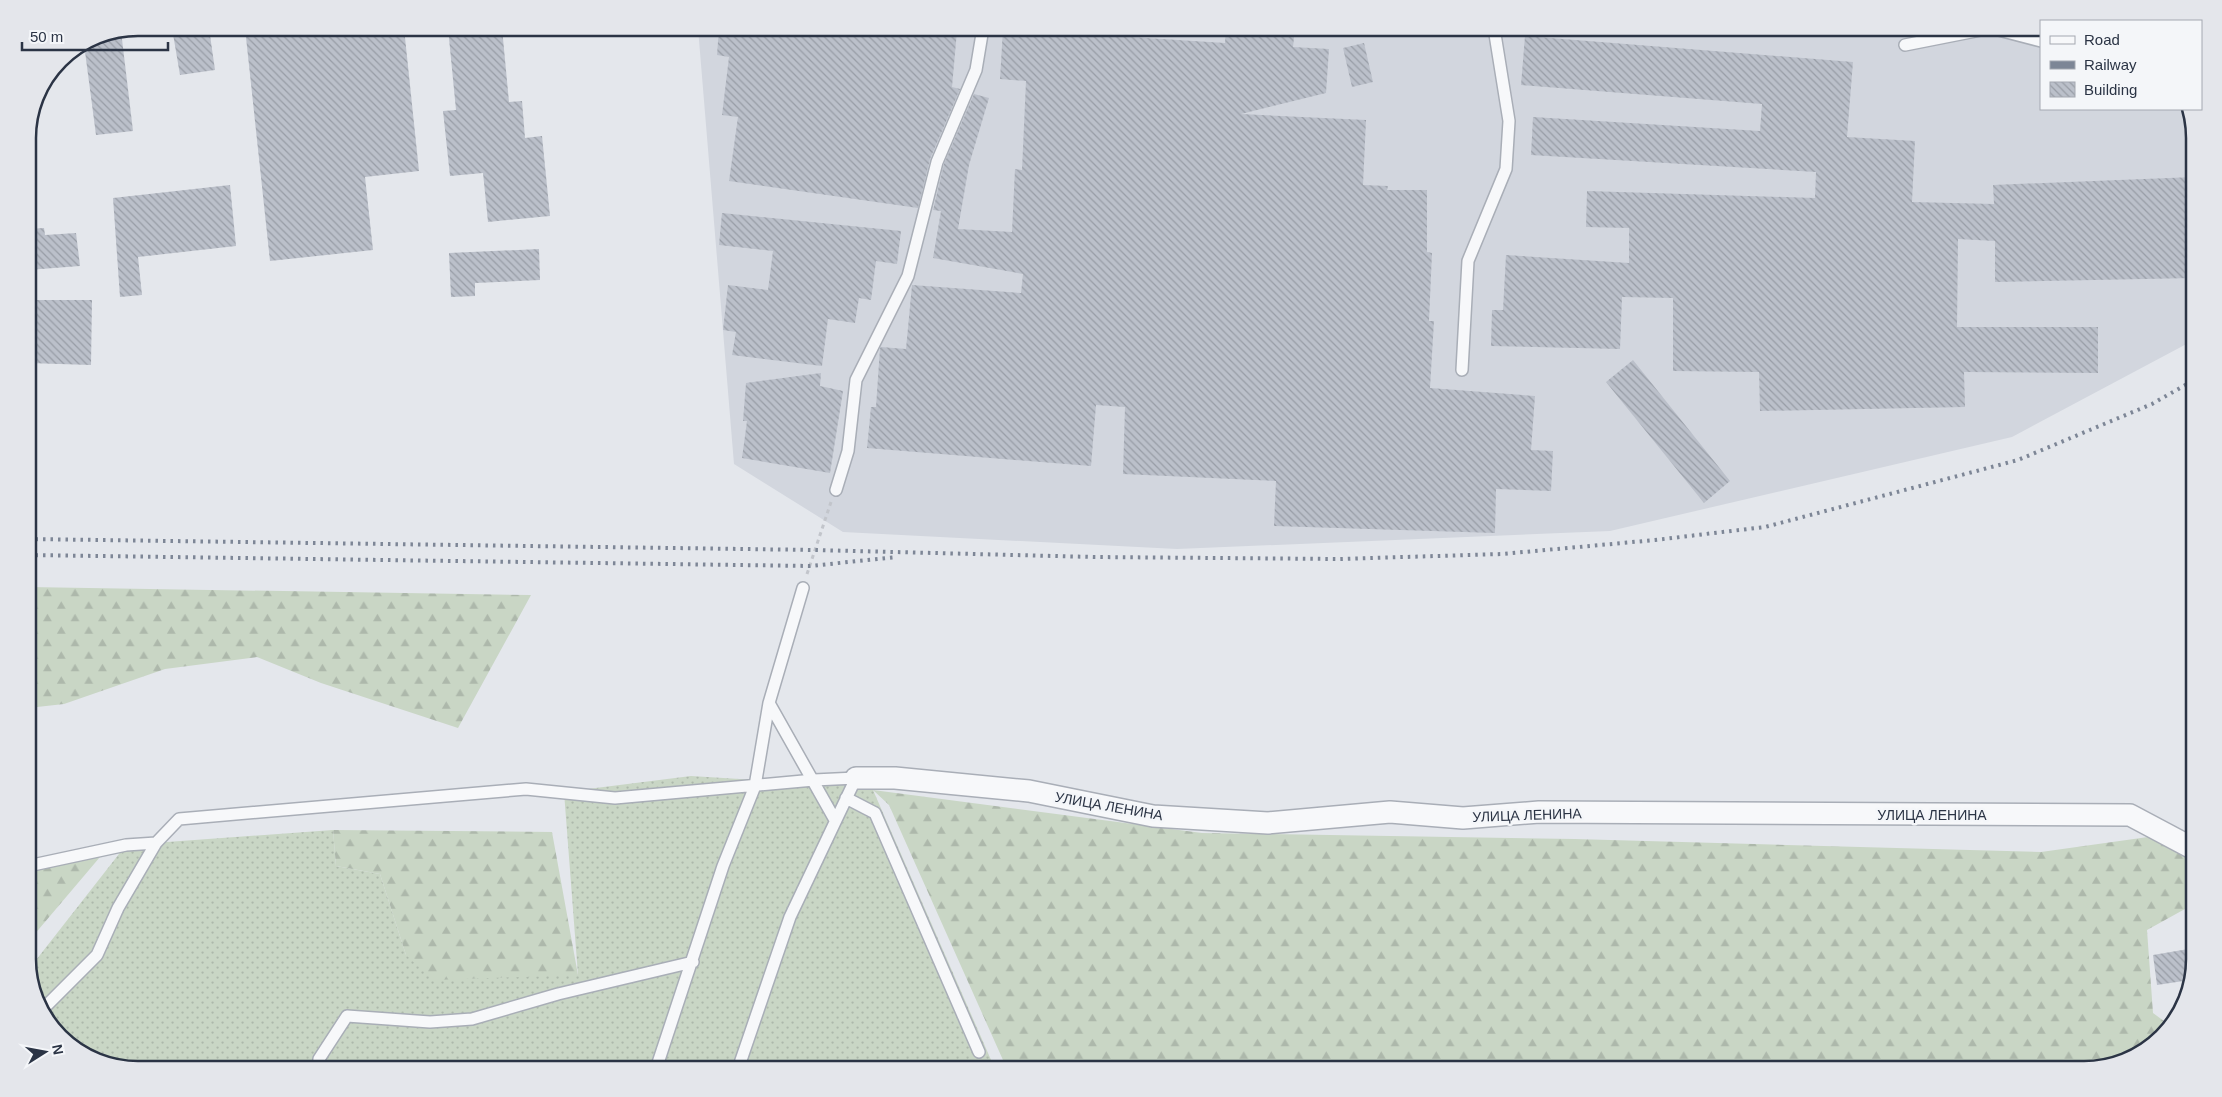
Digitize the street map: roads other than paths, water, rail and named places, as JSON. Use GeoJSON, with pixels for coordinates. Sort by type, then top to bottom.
{"type":"FeatureCollection","features":[{"type":"Feature","properties":{"kind":"street","name":"УЛИЦА ЛЕНИНА"},"geometry":{"type":"LineString","coordinates":[[856,778],[895,778],[1029,791],[1153,816],[1268,823],[1390,812],[1463,818],[1539,812],[2130,815],[2186,845]]}},
{"type":"Feature","properties":{"kind":"lane"},"geometry":{"type":"LineString","coordinates":[[836,490],[848,451],[856,380],[908,276],[937,162],[976,70],[982,36]]}},
{"type":"Feature","properties":{"kind":"lane"},"geometry":{"type":"LineString","coordinates":[[1462,370],[1468,262],[1506,169],[1509,121],[1495,36]]}},
{"type":"Feature","properties":{"kind":"lane"},"geometry":{"type":"LineString","coordinates":[[1905,45],[1951,36]]}},
{"type":"Feature","properties":{"kind":"lane"},"geometry":{"type":"LineString","coordinates":[[2022,36],[2040,41]]}},
{"type":"Feature","properties":{"kind":"lane"},"geometry":{"type":"LineString","coordinates":[[659,1061],[723,866],[755,786],[769,703],[802,588]]}},
{"type":"Feature","properties":{"kind":"lane"},"geometry":{"type":"LineString","coordinates":[[769,703],[835,820]]}},
{"type":"Feature","properties":{"kind":"lane"},"geometry":{"type":"LineString","coordinates":[[47,1004],[97,955],[118,908],[156,843],[179,819],[526,789],[615,798],[856,778],[790,917],[741,1061]]}},
{"type":"Feature","properties":{"kind":"lane"},"geometry":{"type":"LineString","coordinates":[[846,798],[875,813],[979,1052]]}},
{"type":"Feature","properties":{"kind":"lane"},"geometry":{"type":"LineString","coordinates":[[36,864],[126,845],[156,843]]}},
{"type":"Feature","properties":{"kind":"lane"},"geometry":{"type":"LineString","coordinates":[[319,1061],[347,1016],[430,1022],[472,1019],[558,994],[693,962]]}},
{"type":"Feature","properties":{"kind":"railway"},"geometry":{"type":"LineString","coordinates":[[36,539],[815,550],[1093,557],[1339,559],[1502,554],[1655,540],[1765,527],[2018,460],[2152,404],[2186,385]]}},
{"type":"Feature","properties":{"kind":"railway"},"geometry":{"type":"LineString","coordinates":[[36,555],[810,566],[897,557]]}}]}
